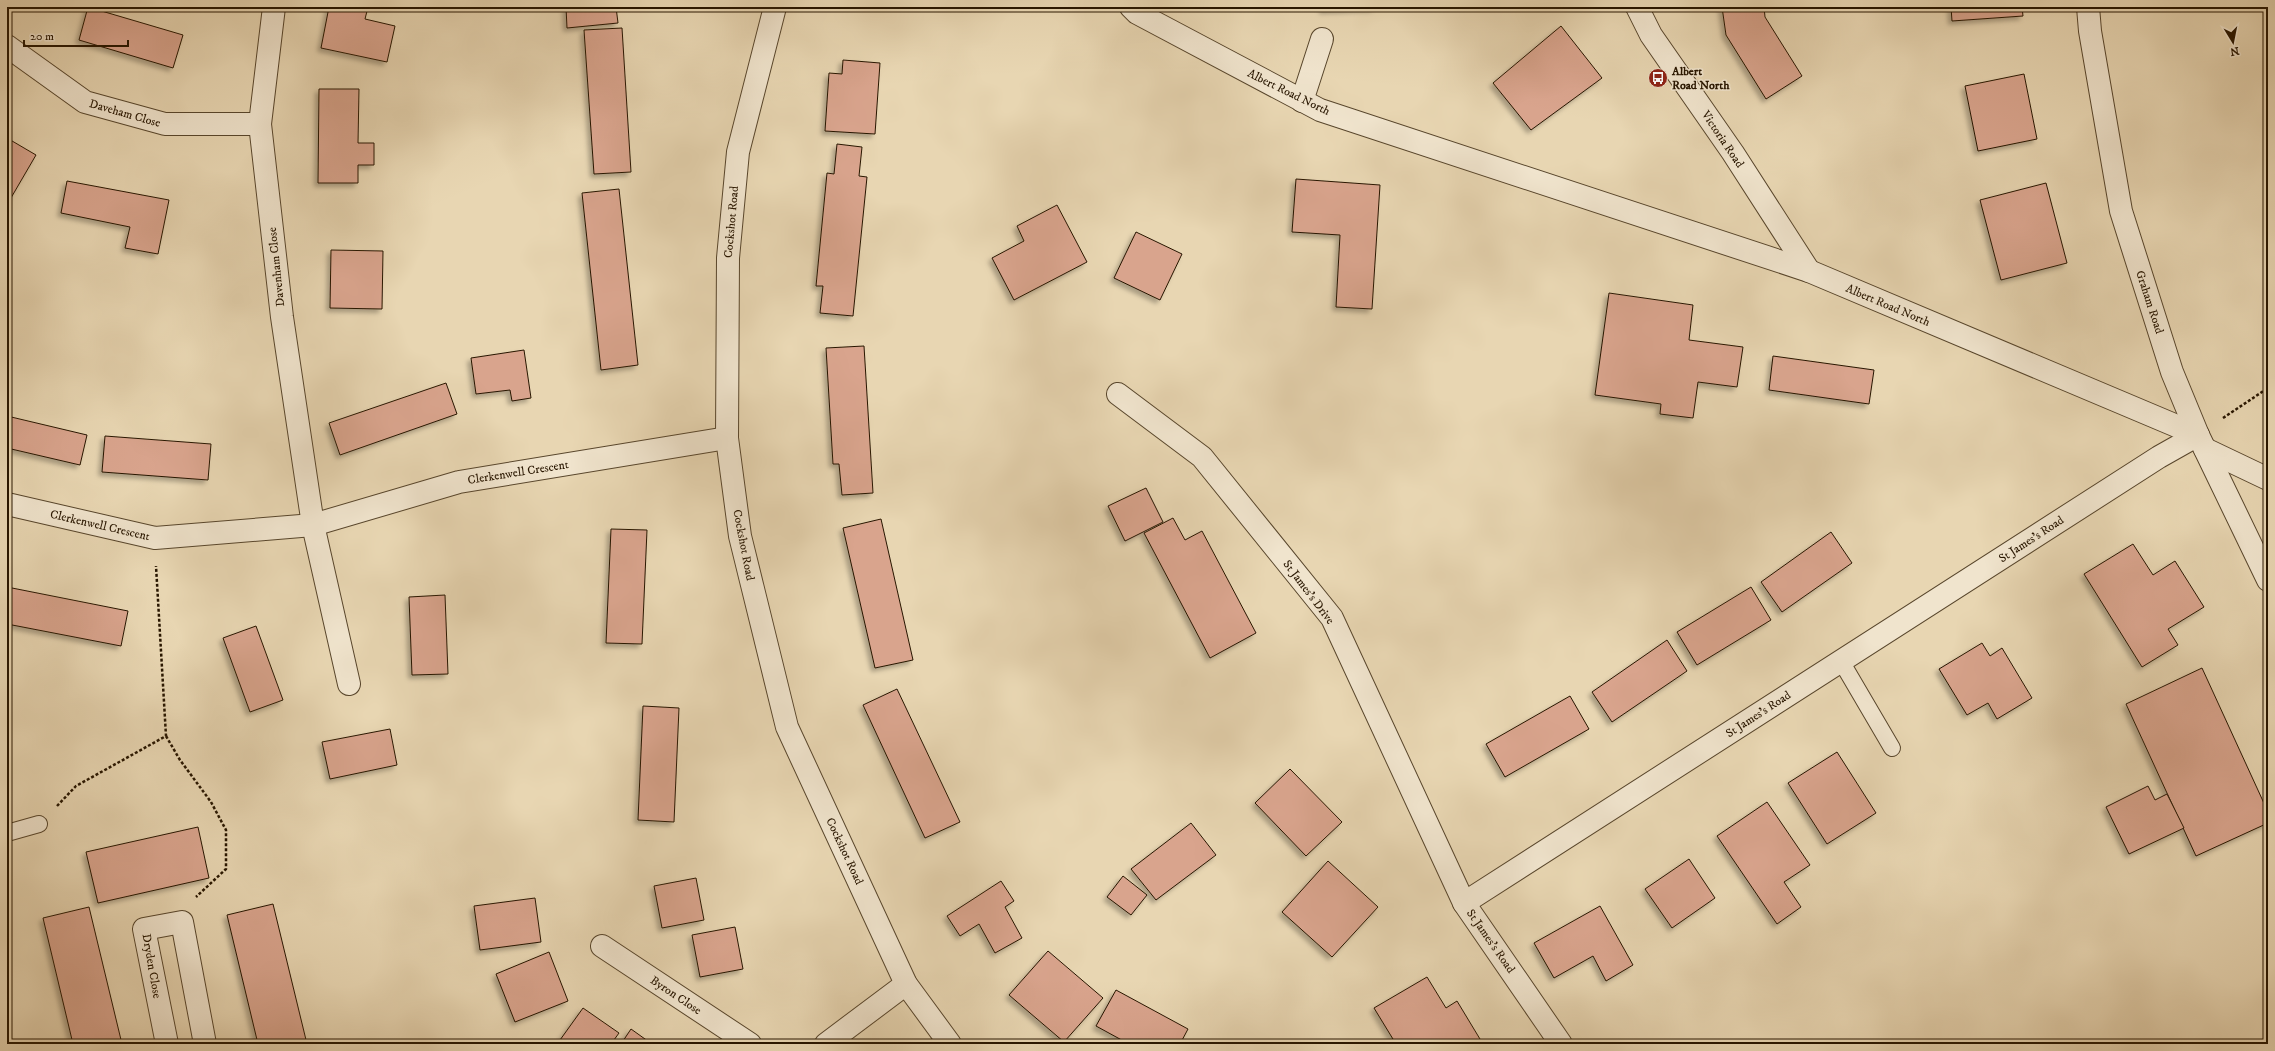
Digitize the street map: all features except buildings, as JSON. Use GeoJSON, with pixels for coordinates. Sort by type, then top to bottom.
{"type":"FeatureCollection","features":[{"type":"Feature","properties":{"kind":"street","name":"Davenham Close"},"geometry":{"type":"LineString","coordinates":[[274,7],[260,124],[282,317],[314,525]]}},
{"type":"Feature","properties":{"kind":"street","name":"Cockshot Road"},"geometry":{"type":"LineString","coordinates":[[776,7],[738,152],[728,258],[727,438],[740,536],[787,727],[906,984],[950,1044]]}},
{"type":"Feature","properties":{"kind":"street","name":"Albert Road North"},"geometry":{"type":"LineString","coordinates":[[1131,7],[1137,13],[1320,110],[1809,272],[2201,442],[2268,479]]}},
{"type":"Feature","properties":{"kind":"street","name":"Victoria Road"},"geometry":{"type":"LineString","coordinates":[[1637,7],[1651,35],[1733,153],[1809,272]]}},
{"type":"Feature","properties":{"kind":"street","name":"Graham Road"},"geometry":{"type":"LineString","coordinates":[[2088,7],[2090,32],[2121,210],[2172,372],[2201,442],[2268,580]]}},
{"type":"Feature","properties":{"kind":"street"},"geometry":{"type":"LineString","coordinates":[[1302,101],[1322,39]]}},
{"type":"Feature","properties":{"kind":"street","name":"Daveham Close"},"geometry":{"type":"LineString","coordinates":[[7,46],[85,102],[165,124],[260,124]]}},
{"type":"Feature","properties":{"kind":"street","name":"St James's Drive"},"geometry":{"type":"LineString","coordinates":[[1118,394],[1202,458],[1332,618],[1464,903]]}},
{"type":"Feature","properties":{"kind":"street","name":"Clerkenwell Crescent"},"geometry":{"type":"LineString","coordinates":[[7,504],[155,538],[314,525],[459,482],[727,438]]}},
{"type":"Feature","properties":{"kind":"street","name":"St James's Road"},"geometry":{"type":"LineString","coordinates":[[1561,1044],[1464,903],[2159,457],[2201,442]]}},
{"type":"Feature","properties":{"kind":"street"},"geometry":{"type":"LineString","coordinates":[[314,525],[349,684]]}},
{"type":"Feature","properties":{"kind":"street","name":"Dryden Close"},"geometry":{"type":"LineString","coordinates":[[167,1044],[144,929],[182,922],[205,1044]]}},
{"type":"Feature","properties":{"kind":"street","name":"Byron Close"},"geometry":{"type":"LineString","coordinates":[[602,946],[750,1044]]}},
{"type":"Feature","properties":{"kind":"street"},"geometry":{"type":"LineString","coordinates":[[826,1044],[906,984]]}},
{"type":"Feature","properties":{"kind":"lane"},"geometry":{"type":"LineString","coordinates":[[1841,661],[1892,748]]}},
{"type":"Feature","properties":{"kind":"lane"},"geometry":{"type":"LineString","coordinates":[[7,833],[39,824]]}},
{"type":"Feature","properties":{"kind":"path"},"geometry":{"type":"LineString","coordinates":[[2201,442],[2268,388]]}},
{"type":"Feature","properties":{"kind":"path"},"geometry":{"type":"LineString","coordinates":[[155,538],[166,736],[180,760],[211,802],[226,830],[226,869],[198,895],[167,918],[162,926]]}},
{"type":"Feature","properties":{"kind":"path"},"geometry":{"type":"LineString","coordinates":[[39,824],[76,786],[166,736]]}},
{"type":"Feature","properties":{"kind":"place","name":"Albert Road North"},"geometry":{"type":"Point","coordinates":[1658,78]}}]}
